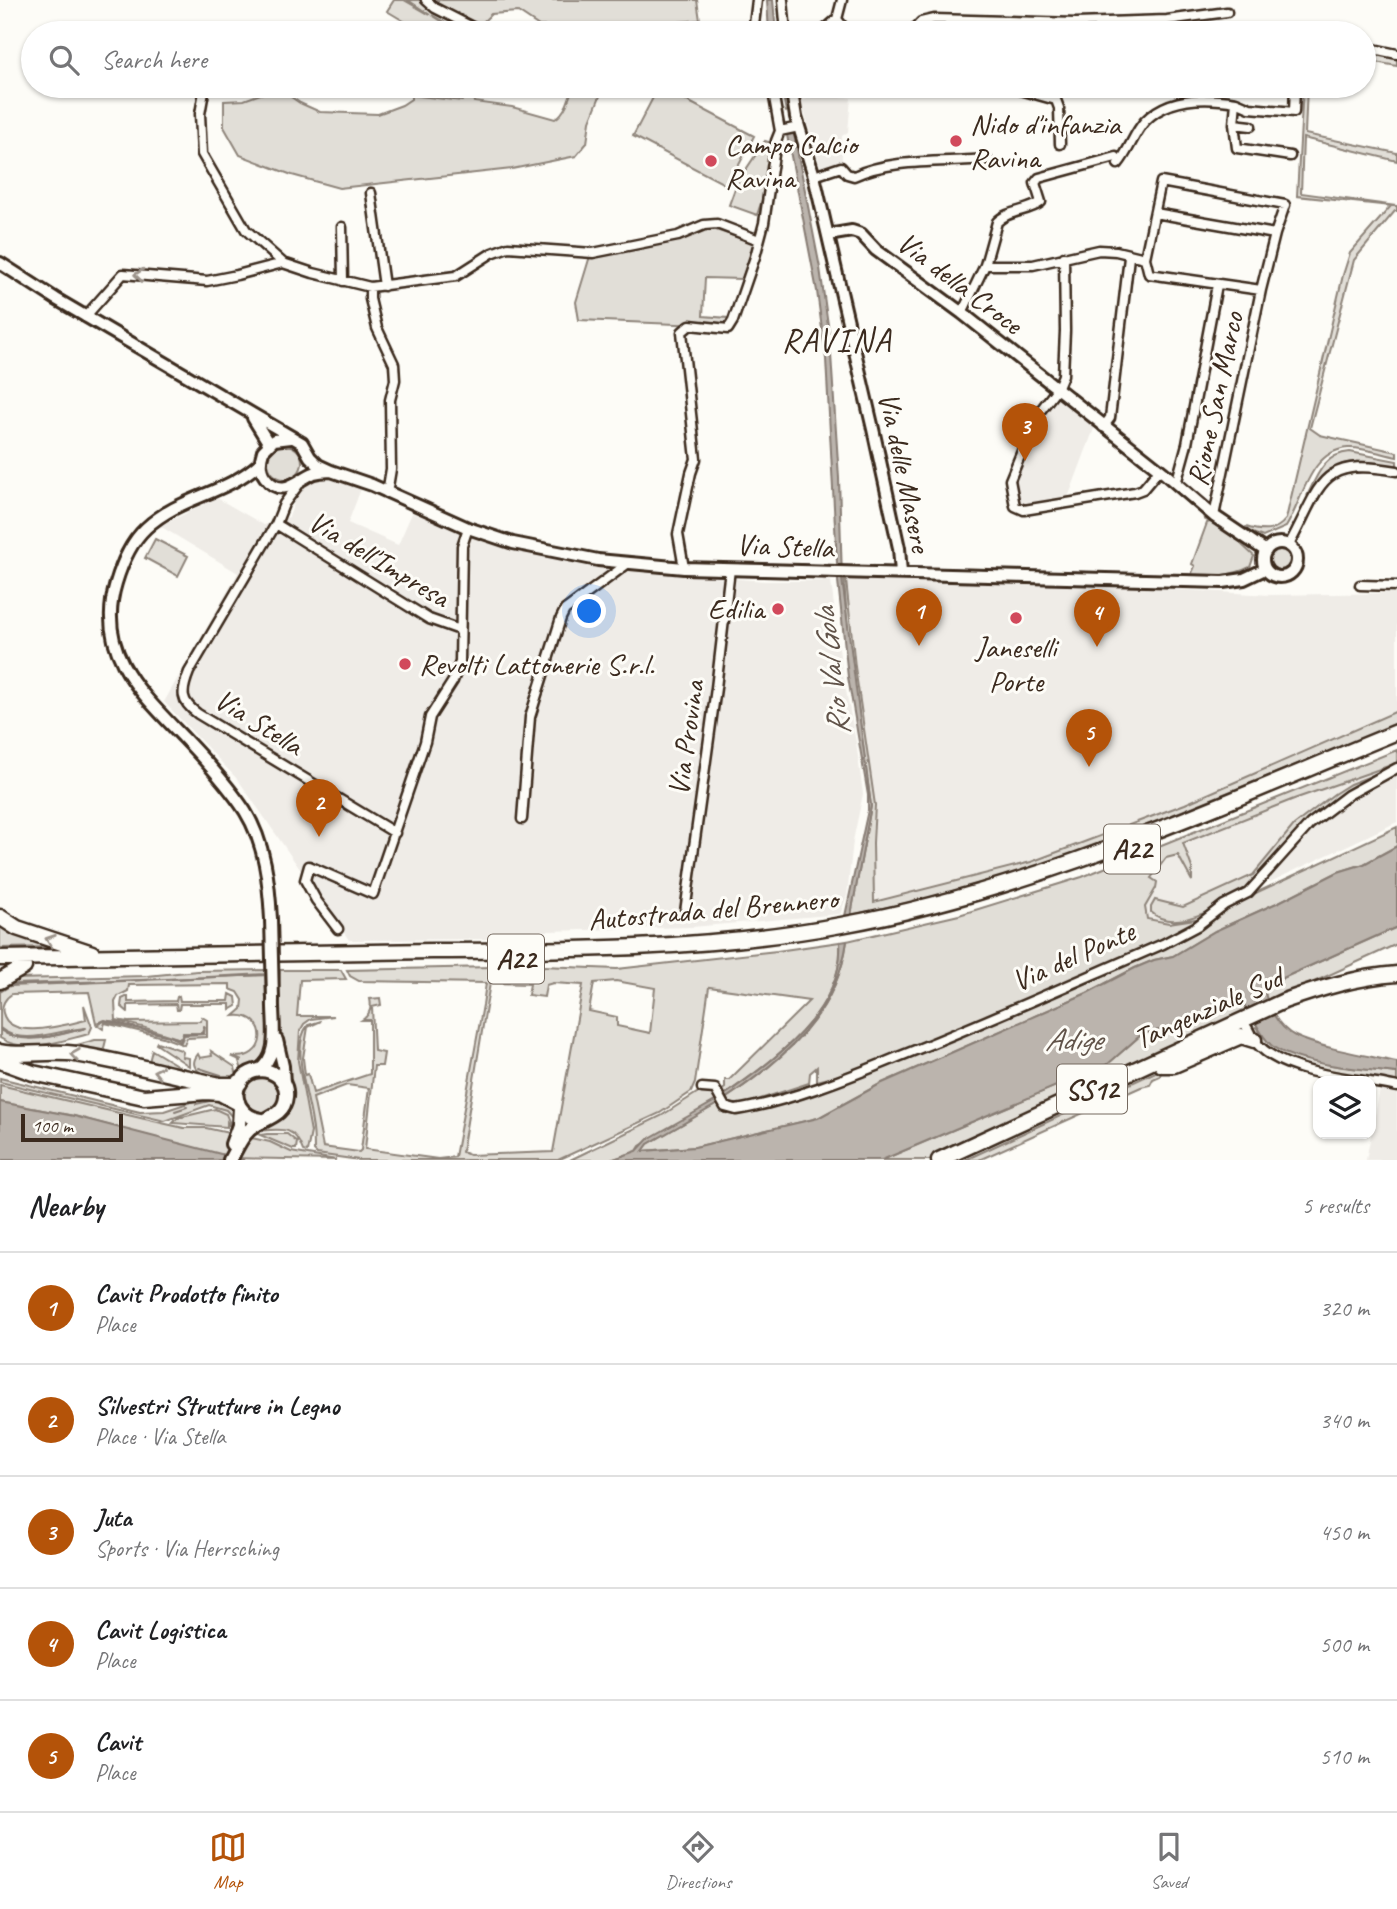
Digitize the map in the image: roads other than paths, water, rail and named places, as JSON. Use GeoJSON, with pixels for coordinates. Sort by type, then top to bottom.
{"type":"FeatureCollection","features":[{"type":"Feature","properties":{"kind":"highway","name":"Autostrada del Brennero"},"geometry":{"type":"LineString","coordinates":[[859,926],[1062,866],[1397,732]]}},
{"type":"Feature","properties":{"kind":"highway","name":"Autostrada del Brennero"},"geometry":{"type":"LineString","coordinates":[[0,967],[664,955],[740,949],[951,909],[1070,873],[1397,741]]}},
{"type":"Feature","properties":{"kind":"highway"},"geometry":{"type":"LineString","coordinates":[[0,917],[17,928],[103,957]]}},
{"type":"Feature","properties":{"kind":"highway","name":"Autostrada del Brennero"},"geometry":{"type":"LineString","coordinates":[[0,958],[622,948],[838,930]]}},
{"type":"Feature","properties":{"kind":"highway"},"geometry":{"type":"LineString","coordinates":[[0,981],[24,967]]}},
{"type":"Feature","properties":{"kind":"highway","name":"Tangenziale Sud"},"geometry":{"type":"LineString","coordinates":[[957,1160],[1309,994],[1367,976],[1397,977]]}},
{"type":"Feature","properties":{"kind":"highway","name":"Tangenziale Sud"},"geometry":{"type":"LineString","coordinates":[[939,1160],[1247,1023]]}},
{"type":"Feature","properties":{"kind":"highway"},"geometry":{"type":"LineString","coordinates":[[1162,1065],[1174,1065],[1241,1036],[1254,1040]]}},
{"type":"Feature","properties":{"kind":"highway"},"geometry":{"type":"LineString","coordinates":[[0,1043],[37,1053]]}},
{"type":"Feature","properties":{"kind":"highway"},"geometry":{"type":"LineString","coordinates":[[0,1052],[16,1056],[37,1053],[74,1054],[220,1085],[240,1082]]}},
{"type":"Feature","properties":{"kind":"highway"},"geometry":{"type":"LineString","coordinates":[[0,1061],[33,1073],[144,1097],[220,1093],[238,1104]]}},
{"type":"Feature","properties":{"kind":"highway"},"geometry":{"type":"LineString","coordinates":[[0,1071],[33,1073]]}},
{"type":"Feature","properties":{"kind":"main road"},"geometry":{"type":"LineString","coordinates":[[222,1160],[240,1135],[262,1120],[275,1116],[283,1107],[286,1096],[284,1084],[272,1072],[258,1070],[247,1074],[240,1082],[237,1092],[240,1135],[230,1160]]}},
{"type":"Feature","properties":{"kind":"main road"},"geometry":{"type":"LineString","coordinates":[[238,1104],[250,1117],[262,1120]]}},
{"type":"Feature","properties":{"kind":"street"},"geometry":{"type":"LineString","coordinates":[[426,0],[435,8],[460,21]]}},
{"type":"Feature","properties":{"kind":"street"},"geometry":{"type":"LineString","coordinates":[[755,21],[757,0]]}},
{"type":"Feature","properties":{"kind":"street"},"geometry":{"type":"LineString","coordinates":[[783,0],[785,21]]}},
{"type":"Feature","properties":{"kind":"street"},"geometry":{"type":"LineString","coordinates":[[835,21],[842,0]]}},
{"type":"Feature","properties":{"kind":"street"},"geometry":{"type":"LineString","coordinates":[[1139,21],[1227,12]]}},
{"type":"Feature","properties":{"kind":"street"},"geometry":{"type":"LineString","coordinates":[[924,21],[978,21]]}},
{"type":"Feature","properties":{"kind":"street"},"geometry":{"type":"LineString","coordinates":[[1376,50],[1397,54]]}},
{"type":"Feature","properties":{"kind":"street"},"geometry":{"type":"LineString","coordinates":[[203,98],[200,114],[202,154],[246,230],[283,263],[343,281],[370,287],[456,276],[492,253],[508,247],[593,253],[678,236],[704,225],[717,224],[760,240]]}},
{"type":"Feature","properties":{"kind":"street"},"geometry":{"type":"LineString","coordinates":[[684,568],[678,534],[696,459],[682,332],[690,325],[728,328],[733,321],[760,240],[777,137],[789,129],[786,109],[779,98]]}},
{"type":"Feature","properties":{"kind":"street","name":"Via delle Masere"},"geometry":{"type":"LineString","coordinates":[[788,98],[786,109],[789,129],[814,176],[899,548],[901,573]]}},
{"type":"Feature","properties":{"kind":"street"},"geometry":{"type":"LineString","coordinates":[[1049,98],[1056,100],[1059,108],[1060,144]]}},
{"type":"Feature","properties":{"kind":"street"},"geometry":{"type":"LineString","coordinates":[[962,313],[985,265],[997,222],[1002,217],[1041,202],[1035,183],[1039,178],[1120,159],[1146,121],[1171,104],[1206,98],[1236,102],[1250,108],[1294,112],[1295,98]]}},
{"type":"Feature","properties":{"kind":"street"},"geometry":{"type":"LineString","coordinates":[[1236,102],[1234,124],[1237,148],[1290,156]]}},
{"type":"Feature","properties":{"kind":"street"},"geometry":{"type":"LineString","coordinates":[[1234,124],[1251,126]]}},
{"type":"Feature","properties":{"kind":"street"},"geometry":{"type":"LineString","coordinates":[[814,176],[841,167],[847,174],[854,176],[864,170],[918,162],[946,163],[988,159]]}},
{"type":"Feature","properties":{"kind":"street","name":"Rione San Marco"},"geometry":{"type":"LineString","coordinates":[[1214,516],[1261,290],[1284,208],[1283,203],[1161,182],[1145,258],[1149,274],[1261,290]]}},
{"type":"Feature","properties":{"kind":"street"},"geometry":{"type":"LineString","coordinates":[[371,193],[384,286]]}},
{"type":"Feature","properties":{"kind":"street"},"geometry":{"type":"LineString","coordinates":[[1155,213],[1275,234]]}},
{"type":"Feature","properties":{"kind":"street"},"geometry":{"type":"LineString","coordinates":[[342,228],[343,281]]}},
{"type":"Feature","properties":{"kind":"street","name":"Via della Croce"},"geometry":{"type":"LineString","coordinates":[[828,235],[852,232],[861,234],[876,250],[962,313],[1214,516],[1266,551]]}},
{"type":"Feature","properties":{"kind":"street","name":"Rione San Marco"},"geometry":{"type":"LineString","coordinates":[[1064,257],[1099,250],[1116,250],[1145,258]]}},
{"type":"Feature","properties":{"kind":"street"},"geometry":{"type":"LineString","coordinates":[[985,265],[1026,266],[1064,257]]}},
{"type":"Feature","properties":{"kind":"street","name":"Via della Croce"},"geometry":{"type":"LineString","coordinates":[[1057,389],[1061,382],[1063,364],[1064,257]]}},
{"type":"Feature","properties":{"kind":"street"},"geometry":{"type":"LineString","coordinates":[[1103,427],[1110,418],[1129,257]]}},
{"type":"Feature","properties":{"kind":"street","name":"Via Stella"},"geometry":{"type":"LineString","coordinates":[[0,263],[85,317],[295,439],[307,449],[310,457],[309,472],[284,504],[276,524],[190,672],[183,694],[187,706],[395,833]]}},
{"type":"Feature","properties":{"kind":"street"},"geometry":{"type":"LineString","coordinates":[[85,317],[123,274],[207,281],[283,263]]}},
{"type":"Feature","properties":{"kind":"street","name":"Rione San Marco"},"geometry":{"type":"LineString","coordinates":[[1176,484],[1187,444],[1217,285]]}},
{"type":"Feature","properties":{"kind":"street"},"geometry":{"type":"LineString","coordinates":[[370,287],[377,328],[394,364],[395,380],[390,400],[391,469],[387,493]]}},
{"type":"Feature","properties":{"kind":"street"},"geometry":{"type":"LineString","coordinates":[[1057,389],[1037,415],[1010,480],[1017,508],[1024,510],[1135,492],[1143,489],[1158,470]]}},
{"type":"Feature","properties":{"kind":"street","name":"Via Stella"},"geometry":{"type":"LineString","coordinates":[[248,414],[269,444]]}},
{"type":"Feature","properties":{"kind":"street"},"geometry":{"type":"LineString","coordinates":[[284,504],[283,494],[265,477],[260,463],[263,451],[269,444],[281,438],[295,439]]}},
{"type":"Feature","properties":{"kind":"street","name":"Via Stella"},"geometry":{"type":"LineString","coordinates":[[310,457],[331,471],[356,479],[468,528],[513,543],[572,556],[684,568],[901,573]]}},
{"type":"Feature","properties":{"kind":"street"},"geometry":{"type":"LineString","coordinates":[[258,1070],[268,1064],[274,1043],[271,919],[264,856],[247,813],[202,756],[137,690],[118,656],[110,612],[122,562],[146,528],[172,509],[238,481],[260,463]]}},
{"type":"Feature","properties":{"kind":"street"},"geometry":{"type":"LineString","coordinates":[[1289,545],[1316,492],[1331,475],[1355,466],[1397,471]]}},
{"type":"Feature","properties":{"kind":"street"},"geometry":{"type":"LineString","coordinates":[[238,481],[258,479],[292,487],[313,474],[331,471]]}},
{"type":"Feature","properties":{"kind":"street","name":"Via dell'Impresa"},"geometry":{"type":"LineString","coordinates":[[276,524],[429,619],[460,630]]}},
{"type":"Feature","properties":{"kind":"street"},"geometry":{"type":"LineString","coordinates":[[338,929],[305,880],[309,866],[373,894],[425,742],[430,717],[453,681],[460,662],[462,546],[468,528]]}},
{"type":"Feature","properties":{"kind":"street"},"geometry":{"type":"LineString","coordinates":[[1265,569],[1266,551],[1275,544],[1289,545]]}},
{"type":"Feature","properties":{"kind":"street"},"geometry":{"type":"LineString","coordinates":[[1265,569],[1278,577],[1285,577],[1293,571],[1297,557],[1289,545]]}},
{"type":"Feature","properties":{"kind":"street"},"geometry":{"type":"LineString","coordinates":[[522,819],[530,717],[561,618],[565,610],[627,564]]}},
{"type":"Feature","properties":{"kind":"street","name":"Via Provina"},"geometry":{"type":"LineString","coordinates":[[685,912],[730,569]]}},
{"type":"Feature","properties":{"kind":"street"},"geometry":{"type":"LineString","coordinates":[[901,573],[1223,582],[1244,579],[1265,569]]}},
{"type":"Feature","properties":{"kind":"street"},"geometry":{"type":"LineString","coordinates":[[1360,585],[1397,586]]}},
{"type":"Feature","properties":{"kind":"street","name":"Via del Ponte"},"geometry":{"type":"LineString","coordinates":[[702,1088],[712,1088],[724,1105],[730,1109],[740,1109],[864,1072],[1163,944],[1197,926],[1228,902],[1248,893],[1310,824],[1348,795],[1397,768]]}},
{"type":"Feature","properties":{"kind":"street"},"geometry":{"type":"LineString","coordinates":[[272,1017],[283,1066],[284,1084]]}},
{"type":"Feature","properties":{"kind":"street","name":"Tangenziale Sud"},"geometry":{"type":"LineString","coordinates":[[1247,1023],[1254,1040],[1279,1059],[1298,1067],[1397,1087]]}},
{"type":"Feature","properties":{"kind":"water"},"geometry":{"type":"Polygon","coordinates":[[[767,0],[773,0],[775,21],[768,21],[767,0]]]}},
{"type":"Feature","properties":{"kind":"water"},"geometry":{"type":"Polygon","coordinates":[[[794,134],[820,268],[830,339],[842,579],[871,806],[851,915],[845,916],[868,810],[868,795],[848,677],[838,581],[826,359],[817,291],[787,135],[794,134]]]}},
{"type":"Feature","properties":{"kind":"water","name":"Adige"},"geometry":{"type":"Polygon","coordinates":[[[1397,846],[1397,927],[1265,986],[1265,993],[1278,1021],[1295,1036],[1345,1051],[1397,1062],[1397,1073],[1313,1062],[1282,1052],[1266,1040],[1240,1001],[1220,1005],[1172,1027],[1142,1034],[1108,1064],[882,1160],[611,1160],[637,1151],[648,1139],[717,1100],[719,1103],[648,1144],[643,1151],[695,1147],[818,1118],[880,1084],[1087,993],[1135,968],[1173,956],[1215,931],[1338,872],[1364,864],[1397,846]]]}},
{"type":"Feature","properties":{"kind":"water"},"geometry":{"type":"Polygon","coordinates":[[[847,941],[832,991],[819,1013],[804,1033],[767,1068],[725,1099],[723,1096],[783,1050],[818,1012],[831,990],[838,967],[840,942],[847,941]]]}},
{"type":"Feature","properties":{"kind":"water"},"geometry":{"type":"Polygon","coordinates":[[[0,1102],[74,1116],[244,1160],[0,1160],[0,1102]]]}},
{"type":"Feature","properties":{"kind":"waterway","name":"Rio Val Gola"},"geometry":{"type":"LineString","coordinates":[[784,101],[786,112]]}},
{"type":"Feature","properties":{"kind":"waterway"},"geometry":{"type":"LineString","coordinates":[[0,991],[17,985],[265,975]]}},
{"type":"Feature","properties":{"kind":"waterway"},"geometry":{"type":"LineString","coordinates":[[100,1022],[105,1020],[181,1039]]}},
{"type":"Feature","properties":{"kind":"waterway"},"geometry":{"type":"LineString","coordinates":[[180,1042],[183,1034],[202,1034],[204,1026]]}},
{"type":"Feature","properties":{"kind":"waterway"},"geometry":{"type":"LineString","coordinates":[[0,1029],[19,1037],[42,1038],[86,1028]]}},
{"type":"Feature","properties":{"kind":"waterway"},"geometry":{"type":"LineString","coordinates":[[199,1068],[221,1075]]}},
{"type":"Feature","properties":{"kind":"waterway"},"geometry":{"type":"LineString","coordinates":[[196,1104],[214,1100],[229,1107]]}},
{"type":"Feature","properties":{"kind":"waterway"},"geometry":{"type":"LineString","coordinates":[[175,1111],[187,1107]]}},
{"type":"Feature","properties":{"kind":"place","name":"Nido d'infanzia Ravina"},"geometry":{"type":"Point","coordinates":[956,141]}},
{"type":"Feature","properties":{"kind":"place","name":"Campo Calcio Ravina"},"geometry":{"type":"Point","coordinates":[711,161]}},
{"type":"Feature","properties":{"kind":"place","name":"Juta"},"geometry":{"type":"Point","coordinates":[1025,461]}},
{"type":"Feature","properties":{"kind":"place","name":"Edilia"},"geometry":{"type":"Point","coordinates":[778,609]}},
{"type":"Feature","properties":{"kind":"place","name":"Janeselli Porte"},"geometry":{"type":"Point","coordinates":[1016,618]}},
{"type":"Feature","properties":{"kind":"place","name":"Cavit Prodotto finito"},"geometry":{"type":"Point","coordinates":[919,646]}},
{"type":"Feature","properties":{"kind":"place","name":"Cavit Logistica"},"geometry":{"type":"Point","coordinates":[1097,647]}},
{"type":"Feature","properties":{"kind":"place","name":"Revolti Lattonerie S.r.l."},"geometry":{"type":"Point","coordinates":[405,664]}},
{"type":"Feature","properties":{"kind":"place","name":"Cavit"},"geometry":{"type":"Point","coordinates":[1089,767]}},
{"type":"Feature","properties":{"kind":"place","name":"Silvestri Strutture in Legno"},"geometry":{"type":"Point","coordinates":[319,837]}},
{"type":"Feature","properties":{"kind":"district","name":"RAVINA"},"geometry":{"type":"Point","coordinates":[837,339]}}]}
